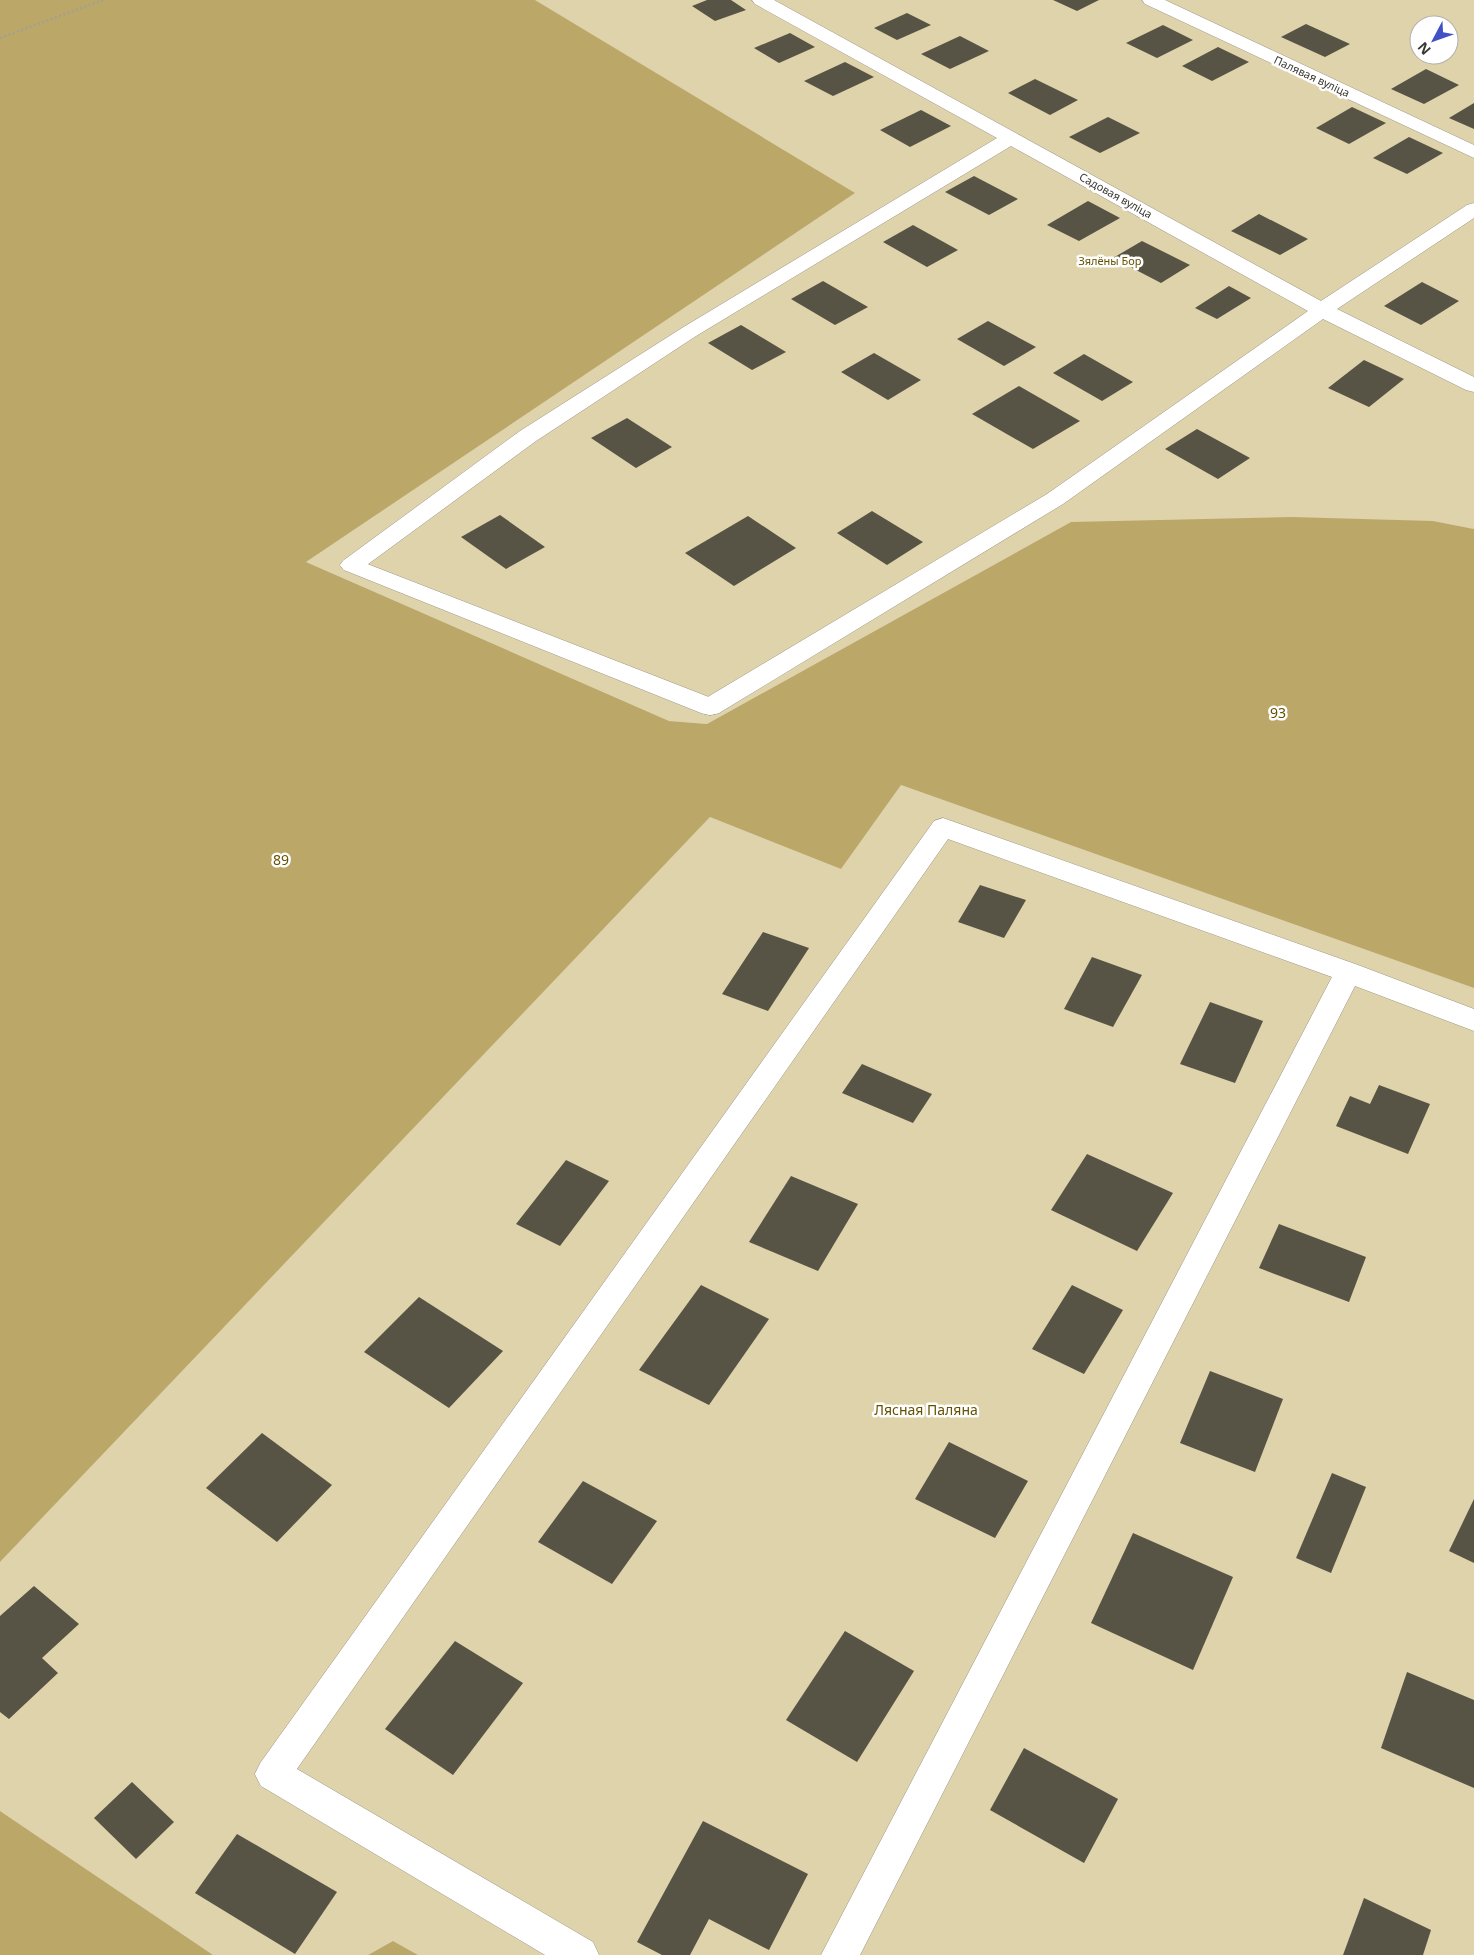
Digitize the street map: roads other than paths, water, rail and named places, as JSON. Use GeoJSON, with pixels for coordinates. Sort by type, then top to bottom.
{"type":"FeatureCollection","features":[{"type":"Feature","properties":{"kind":"street","name":"Садовая вуліца"},"geometry":{"type":"LineString","coordinates":[[762,0],[1322,310],[1474,385]]}},
{"type":"Feature","properties":{"kind":"street","name":"Палявая вуліца"},"geometry":{"type":"LineString","coordinates":[[1151,0],[1474,152]]}},
{"type":"Feature","properties":{"kind":"street"},"geometry":{"type":"LineString","coordinates":[[1012,137],[689,332],[536,431],[352,565],[710,707],[1055,499],[1322,310],[1474,209]]}},
{"type":"Feature","properties":{"kind":"street"},"geometry":{"type":"LineString","coordinates":[[580,1955],[274,1774],[943,827],[1348,972],[1474,1020]]}},
{"type":"Feature","properties":{"kind":"street"},"geometry":{"type":"LineString","coordinates":[[840,1955],[1348,972]]}},
{"type":"Feature","properties":{"kind":"park label","name":"Зялёны Бор"},"geometry":{"type":"Point","coordinates":[1110,260]}},
{"type":"Feature","properties":{"kind":"park label","name":"93"},"geometry":{"type":"Point","coordinates":[1278,712]}},
{"type":"Feature","properties":{"kind":"park label","name":"89"},"geometry":{"type":"Point","coordinates":[281,859]}},
{"type":"Feature","properties":{"kind":"park label","name":"Лясная Паляна"},"geometry":{"type":"Point","coordinates":[926,1409]}}]}
